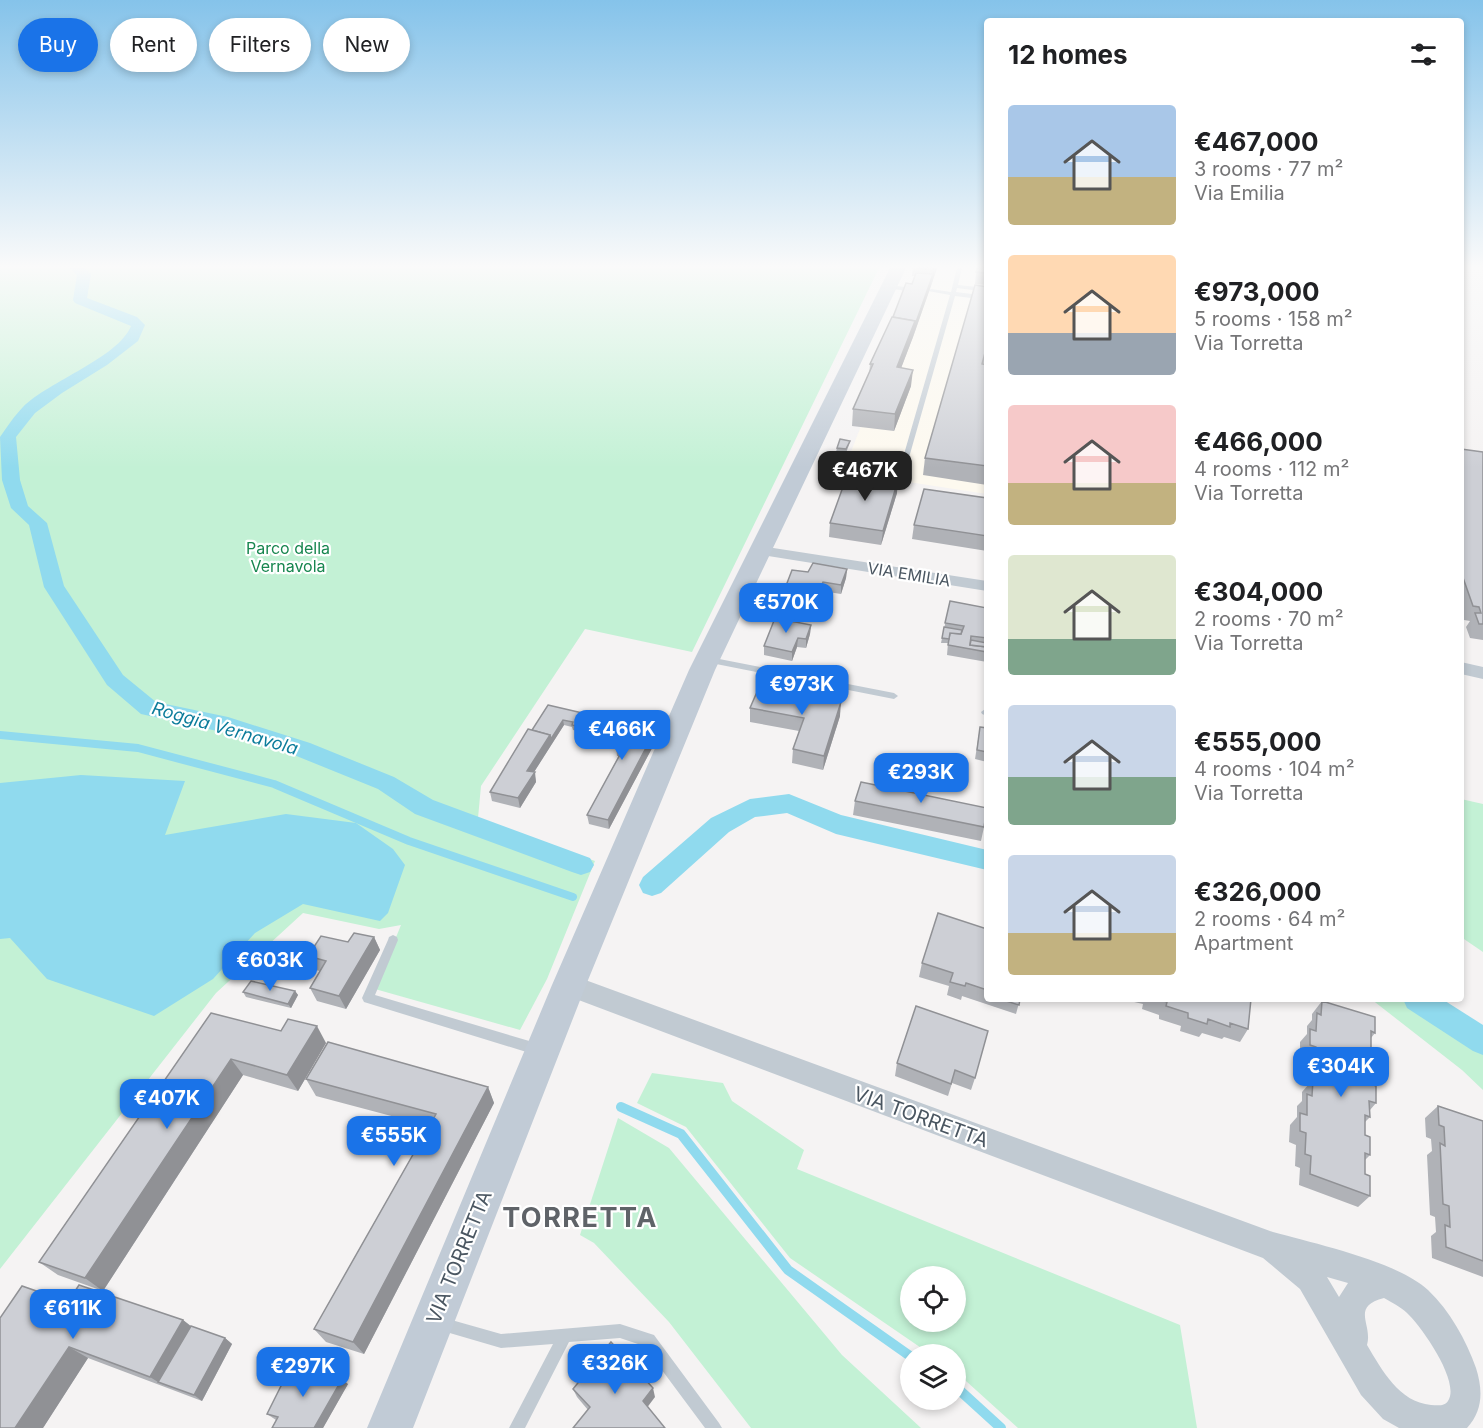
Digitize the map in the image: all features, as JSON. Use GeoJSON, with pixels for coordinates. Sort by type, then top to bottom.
{"type":"FeatureCollection","features":[{"type":"Feature","properties":{"kind":"street","name":"VIA TORRETTA"},"geometry":{"type":"LineString","coordinates":[[390,1428],[569,985],[707,659],[866,335]]}},
{"type":"Feature","properties":{"kind":"street","name":"VIA EMILIA"},"geometry":{"type":"LineString","coordinates":[[761,551],[984,586]]}},
{"type":"Feature","properties":{"kind":"street"},"geometry":{"type":"LineString","coordinates":[[1464,669],[1483,673]]}},
{"type":"Feature","properties":{"kind":"street","name":"VIA TORRETTA"},"geometry":{"type":"LineString","coordinates":[[569,985],[1274,1247],[1356,1269],[1397,1288],[1417,1301],[1448,1340],[1465,1385],[1465,1405],[1457,1416],[1439,1422],[1417,1420],[1394,1408],[1372,1384],[1311,1278],[1274,1247]]}},
{"type":"Feature","properties":{"kind":"street","name":"VIA TORRETTA"},"geometry":{"type":"LineString","coordinates":[[1356,1354],[1349,1326],[1350,1309],[1356,1294],[1368,1285],[1383,1282]]}},
{"type":"Feature","properties":{"kind":"lane"},"geometry":{"type":"LineString","coordinates":[[903,468],[941,335]]}},
{"type":"Feature","properties":{"kind":"lane"},"geometry":{"type":"LineString","coordinates":[[707,659],[894,696]]}},
{"type":"Feature","properties":{"kind":"lane"},"geometry":{"type":"LineString","coordinates":[[393,940],[369,998],[544,1051]]}},
{"type":"Feature","properties":{"kind":"lane"},"geometry":{"type":"LineString","coordinates":[[432,1322],[501,1341],[620,1331],[649,1340],[714,1428]]}},
{"type":"Feature","properties":{"kind":"lane"},"geometry":{"type":"LineString","coordinates":[[516,1428],[565,1335]]}},
{"type":"Feature","properties":{"kind":"shaded area"},"geometry":{"type":"Polygon","coordinates":[[[897,335],[984,335],[984,494],[843,472],[897,335]]]}},
{"type":"Feature","properties":{"kind":"green space","name":"Parco della Vernavola"},"geometry":{"type":"Polygon","coordinates":[[[0,335],[847,335],[692,652],[585,629],[481,786],[478,818],[595,861],[547,979],[520,1030],[375,989],[401,925],[379,929],[303,913],[216,993],[0,1269],[0,335]]]}},
{"type":"Feature","properties":{"kind":"green space"},"geometry":{"type":"Polygon","coordinates":[[[1464,800],[1483,804],[1483,952],[1464,939],[1464,800]]]}},
{"type":"Feature","properties":{"kind":"green space"},"geometry":{"type":"Polygon","coordinates":[[[1375,1002],[1414,1002],[1474,1039],[1483,1047],[1483,1090],[1462,1070],[1375,1002]]]}},
{"type":"Feature","properties":{"kind":"green space"},"geometry":{"type":"Polygon","coordinates":[[[652,1073],[723,1083],[732,1101],[804,1150],[797,1169],[1180,1325],[1197,1428],[1018,1428],[966,1381],[966,1344],[915,1344],[790,1258],[686,1127],[637,1103],[652,1073]]]}},
{"type":"Feature","properties":{"kind":"green space"},"geometry":{"type":"Polygon","coordinates":[[[618,1118],[669,1148],[842,1355],[921,1428],[751,1428],[669,1322],[594,1243],[580,1235],[618,1118]]]}},
{"type":"Feature","properties":{"kind":"water"},"geometry":{"type":"Polygon","coordinates":[[[81,775],[185,781],[165,835],[286,814],[356,823],[393,849],[405,865],[388,913],[380,921],[303,904],[255,933],[213,979],[154,1016],[47,979],[10,938],[0,939],[0,783],[81,775]]]}},
{"type":"Feature","properties":{"kind":"building"},"geometry":{"type":"Polygon","coordinates":[[[884,335],[910,335],[897,367],[913,370],[895,414],[853,409],[873,364],[870,364],[884,335]]]}},
{"type":"Feature","properties":{"kind":"building"},"geometry":{"type":"Polygon","coordinates":[[[961,335],[984,335],[982,364],[984,364],[984,466],[925,458],[961,335]]]}},
{"type":"Feature","properties":{"kind":"building"},"geometry":{"type":"Polygon","coordinates":[[[840,439],[850,441],[846,449],[837,448],[840,439]]]}},
{"type":"Feature","properties":{"kind":"building"},"geometry":{"type":"Polygon","coordinates":[[[1464,449],[1483,452],[1483,624],[1479,624],[1475,613],[1481,613],[1479,607],[1473,606],[1464,580],[1464,449]]]}},
{"type":"Feature","properties":{"kind":"building"},"geometry":{"type":"Polygon","coordinates":[[[848,473],[898,480],[883,531],[830,523],[848,473]]]}},
{"type":"Feature","properties":{"kind":"building"},"geometry":{"type":"Polygon","coordinates":[[[924,489],[984,498],[984,536],[914,525],[924,489]]]}},
{"type":"Feature","properties":{"kind":"building"},"geometry":{"type":"Polygon","coordinates":[[[813,563],[847,569],[841,585],[823,582],[817,597],[784,591],[792,570],[808,572],[813,563]]]}},
{"type":"Feature","properties":{"kind":"building"},"geometry":{"type":"Polygon","coordinates":[[[950,601],[984,607],[984,638],[971,636],[970,645],[984,647],[984,651],[948,645],[950,633],[961,634],[964,626],[945,623],[950,601]]]}},
{"type":"Feature","properties":{"kind":"building"},"geometry":{"type":"Polygon","coordinates":[[[775,618],[811,625],[806,639],[798,638],[792,652],[764,646],[775,618]]]}},
{"type":"Feature","properties":{"kind":"building"},"geometry":{"type":"Polygon","coordinates":[[[944,627],[962,630],[961,634],[950,633],[949,639],[942,638],[944,627]]]}},
{"type":"Feature","properties":{"kind":"building"},"geometry":{"type":"Polygon","coordinates":[[[971,640],[984,642],[984,647],[970,645],[971,640]]]}},
{"type":"Feature","properties":{"kind":"building"},"geometry":{"type":"Polygon","coordinates":[[[760,685],[841,702],[824,756],[793,749],[804,718],[750,708],[760,685]]]}},
{"type":"Feature","properties":{"kind":"building"},"geometry":{"type":"Polygon","coordinates":[[[548,705],[604,718],[599,727],[600,731],[572,725],[573,722],[563,720],[551,739],[550,735],[532,730],[548,705]]]}},
{"type":"Feature","properties":{"kind":"building"},"geometry":{"type":"Polygon","coordinates":[[[606,714],[658,725],[608,820],[587,815],[623,749],[616,746],[623,732],[599,727],[606,714]]]}},
{"type":"Feature","properties":{"kind":"building"},"geometry":{"type":"Polygon","coordinates":[[[980,727],[984,728],[984,751],[977,750],[980,727]]]}},
{"type":"Feature","properties":{"kind":"building"},"geometry":{"type":"Polygon","coordinates":[[[528,729],[550,735],[527,771],[535,772],[518,798],[490,792],[528,729]]]}},
{"type":"Feature","properties":{"kind":"building"},"geometry":{"type":"Polygon","coordinates":[[[861,782],[984,807],[984,827],[855,801],[861,782]]]}},
{"type":"Feature","properties":{"kind":"building"},"geometry":{"type":"Polygon","coordinates":[[[938,913],[984,928],[984,989],[966,983],[965,986],[950,982],[953,973],[922,963],[938,913]]]}},
{"type":"Feature","properties":{"kind":"building"},"geometry":{"type":"Polygon","coordinates":[[[354,933],[374,937],[339,996],[310,988],[326,961],[308,956],[321,936],[348,942],[354,933]]]}},
{"type":"Feature","properties":{"kind":"building"},"geometry":{"type":"Polygon","coordinates":[[[251,981],[295,991],[288,1004],[243,992],[251,981]]]}},
{"type":"Feature","properties":{"kind":"building"},"geometry":{"type":"Polygon","coordinates":[[[1167,1002],[1251,1002],[1248,1029],[1230,1023],[1230,1027],[1208,1019],[1207,1024],[1188,1018],[1188,1013],[1166,1006],[1167,1002]]]}},
{"type":"Feature","properties":{"kind":"building"},"geometry":{"type":"Polygon","coordinates":[[[1322,1002],[1325,1002],[1375,1017],[1375,1033],[1371,1031],[1371,1050],[1376,1051],[1376,1067],[1371,1065],[1371,1084],[1376,1086],[1376,1103],[1369,1101],[1370,1117],[1365,1115],[1365,1135],[1370,1137],[1370,1155],[1365,1153],[1365,1174],[1370,1176],[1370,1196],[1310,1174],[1311,1156],[1305,1154],[1306,1133],[1300,1131],[1300,1113],[1307,1115],[1307,1094],[1312,1096],[1313,1080],[1320,1082],[1320,1068],[1315,1067],[1316,1047],[1310,1045],[1310,1029],[1316,1031],[1317,1013],[1321,1015],[1322,1002]]]}},
{"type":"Feature","properties":{"kind":"building"},"geometry":{"type":"Polygon","coordinates":[[[916,1006],[988,1031],[975,1078],[955,1070],[951,1084],[897,1063],[916,1006]]]}},
{"type":"Feature","properties":{"kind":"building"},"geometry":{"type":"Polygon","coordinates":[[[211,1013],[281,1031],[288,1019],[317,1026],[287,1075],[231,1059],[85,1278],[39,1262],[211,1013]]]}},
{"type":"Feature","properties":{"kind":"building"},"geometry":{"type":"Polygon","coordinates":[[[328,1042],[488,1087],[353,1342],[314,1329],[436,1114],[306,1079],[328,1042]]]}},
{"type":"Feature","properties":{"kind":"building"},"geometry":{"type":"Polygon","coordinates":[[[1438,1106],[1483,1121],[1483,1261],[1446,1247],[1445,1225],[1450,1227],[1449,1206],[1443,1204],[1440,1143],[1445,1146],[1444,1127],[1439,1125],[1438,1106]]]}},
{"type":"Feature","properties":{"kind":"building"},"geometry":{"type":"Polygon","coordinates":[[[79,1285],[183,1320],[150,1377],[69,1347],[15,1428],[0,1428],[0,1318],[22,1286],[68,1302],[79,1285]]]}},
{"type":"Feature","properties":{"kind":"building"},"geometry":{"type":"Polygon","coordinates":[[[191,1326],[225,1338],[194,1395],[158,1382],[191,1326]]]}},
{"type":"Feature","properties":{"kind":"building"},"geometry":{"type":"Polygon","coordinates":[[[611,1342],[653,1388],[643,1401],[665,1428],[573,1428],[590,1407],[573,1389],[611,1342]]]}},
{"type":"Feature","properties":{"kind":"building"},"geometry":{"type":"Polygon","coordinates":[[[293,1362],[342,1379],[314,1428],[272,1428],[278,1417],[267,1414],[293,1362]]]}},
{"type":"Feature","properties":{"kind":"waterway","name":"Roggia Vernavola"},"geometry":{"type":"LineString","coordinates":[[134,335],[102,362],[56,390],[29,410],[8,437],[11,480],[20,508],[38,523],[54,587],[115,680],[149,708],[228,725],[302,749],[386,783],[424,807],[581,865]]}},
{"type":"Feature","properties":{"kind":"waterway"},"geometry":{"type":"LineString","coordinates":[[0,735],[138,748],[274,784],[409,841],[573,897]]}},
{"type":"Feature","properties":{"kind":"waterway","name":"Roggia Vernavola"},"geometry":{"type":"LineString","coordinates":[[652,885],[720,825],[750,808],[789,803],[836,824],[984,859]]}},
{"type":"Feature","properties":{"kind":"waterway","name":"Roggia Vernavola"},"geometry":{"type":"LineString","coordinates":[[1422,1002],[1483,1041]]}},
{"type":"Feature","properties":{"kind":"waterway"},"geometry":{"type":"LineString","coordinates":[[621,1107],[681,1134],[788,1270],[900,1349]]}},
{"type":"Feature","properties":{"kind":"waterway"},"geometry":{"type":"LineString","coordinates":[[966,1396],[1001,1428]]}},
{"type":"Feature","properties":{"kind":"district","name":"TORRETTA"},"geometry":{"type":"Point","coordinates":[580,1217]}}]}
